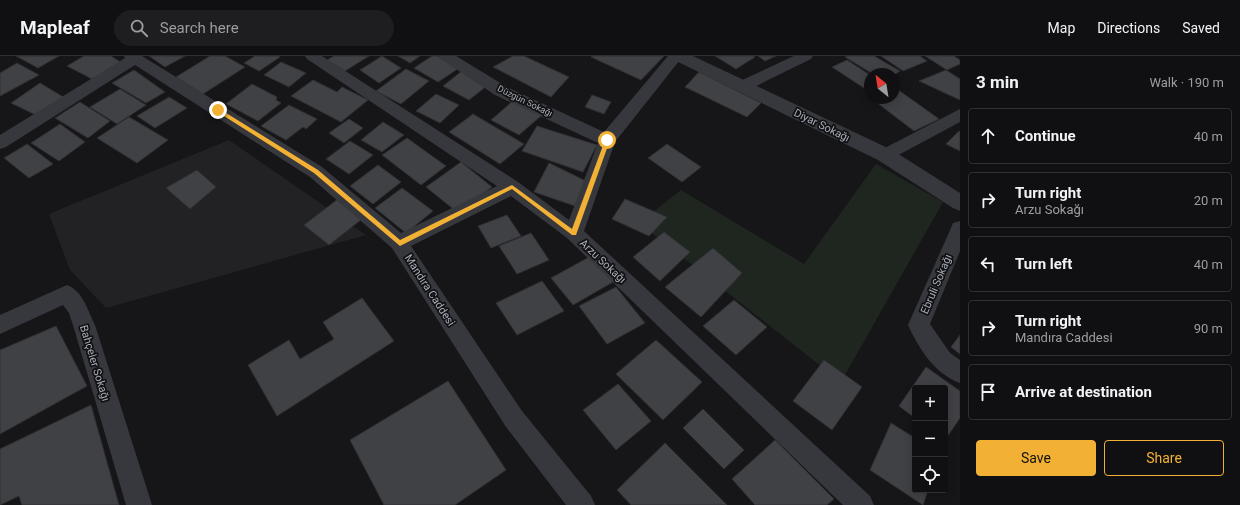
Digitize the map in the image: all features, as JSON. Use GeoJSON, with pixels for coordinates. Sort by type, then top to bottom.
{"type":"FeatureCollection","features":[{"type":"Feature","properties":{"kind":"street","name":"Düzgün Sokağı"},"geometry":{"type":"LineString","coordinates":[[446,56],[501,91],[607,140]]}},
{"type":"Feature","properties":{"kind":"street"},"geometry":{"type":"LineString","coordinates":[[574,233],[607,140],[676,56]]}},
{"type":"Feature","properties":{"kind":"street","name":"Diyar Sokağı"},"geometry":{"type":"LineString","coordinates":[[680,56],[885,156],[960,203]]}},
{"type":"Feature","properties":{"kind":"street"},"geometry":{"type":"LineString","coordinates":[[743,86],[806,56]]}},
{"type":"Feature","properties":{"kind":"street"},"geometry":{"type":"LineString","coordinates":[[0,143],[134,57]]}},
{"type":"Feature","properties":{"kind":"street","name":"Mandıra Caddesi"},"geometry":{"type":"LineString","coordinates":[[134,57],[316,172],[400,243],[514,419],[582,505]]}},
{"type":"Feature","properties":{"kind":"street","name":"Arzu Sokağı"},"geometry":{"type":"LineString","coordinates":[[318,57],[512,187],[574,233],[861,505]]}},
{"type":"Feature","properties":{"kind":"street"},"geometry":{"type":"LineString","coordinates":[[885,156],[960,115]]}},
{"type":"Feature","properties":{"kind":"street"},"geometry":{"type":"LineString","coordinates":[[400,243],[512,187]]}},
{"type":"Feature","properties":{"kind":"street","name":"Ebruli Sokağı"},"geometry":{"type":"LineString","coordinates":[[960,228],[918,325],[942,360],[960,374]]}},
{"type":"Feature","properties":{"kind":"street","name":"Bahçeler Sokağı"},"geometry":{"type":"LineString","coordinates":[[0,325],[67,294],[77,308],[84,325],[139,505]]}},
{"type":"Feature","properties":{"kind":"shaded area"},"geometry":{"type":"Polygon","coordinates":[[[229,140],[366,235],[106,308],[70,270],[49,214],[229,140]]]}},
{"type":"Feature","properties":{"kind":"shaded area"},"geometry":{"type":"Polygon","coordinates":[[[876,164],[943,202],[841,382],[639,223],[681,190],[804,264],[876,164]]]}},
{"type":"Feature","properties":{"kind":"building"},"geometry":{"type":"Polygon","coordinates":[[[16,56],[59,56],[38,68],[16,56]]]}},
{"type":"Feature","properties":{"kind":"building"},"geometry":{"type":"Polygon","coordinates":[[[84,56],[111,56],[122,63],[94,80],[67,66],[84,56]]]}},
{"type":"Feature","properties":{"kind":"building"},"geometry":{"type":"Polygon","coordinates":[[[149,56],[185,56],[165,67],[149,56]]]}},
{"type":"Feature","properties":{"kind":"building"},"geometry":{"type":"Polygon","coordinates":[[[210,56],[225,56],[245,67],[203,94],[176,77],[210,56]]]}},
{"type":"Feature","properties":{"kind":"building"},"geometry":{"type":"Polygon","coordinates":[[[255,56],[280,57],[259,71],[244,63],[255,56]]]}},
{"type":"Feature","properties":{"kind":"building"},"geometry":{"type":"Polygon","coordinates":[[[334,56],[369,56],[345,71],[327,60],[334,56]]]}},
{"type":"Feature","properties":{"kind":"building"},"geometry":{"type":"Polygon","coordinates":[[[382,56],[401,68],[379,83],[360,70],[382,56]]]}},
{"type":"Feature","properties":{"kind":"building"},"geometry":{"type":"Polygon","coordinates":[[[398,56],[420,56],[410,63],[398,56]]]}},
{"type":"Feature","properties":{"kind":"building"},"geometry":{"type":"Polygon","coordinates":[[[432,56],[438,56],[459,68],[438,82],[414,68],[432,56]]]}},
{"type":"Feature","properties":{"kind":"building"},"geometry":{"type":"Polygon","coordinates":[[[513,56],[524,56],[569,77],[551,97],[493,67],[513,56]]]}},
{"type":"Feature","properties":{"kind":"building"},"geometry":{"type":"Polygon","coordinates":[[[664,56],[641,80],[591,57],[664,56]]]}},
{"type":"Feature","properties":{"kind":"building"},"geometry":{"type":"Polygon","coordinates":[[[715,56],[753,56],[755,57],[736,69],[715,56]]]}},
{"type":"Feature","properties":{"kind":"building"},"geometry":{"type":"Polygon","coordinates":[[[758,56],[776,56],[765,61],[758,56]]]}},
{"type":"Feature","properties":{"kind":"building"},"geometry":{"type":"Polygon","coordinates":[[[874,56],[895,68],[864,69],[845,57],[874,56]]]}},
{"type":"Feature","properties":{"kind":"building"},"geometry":{"type":"Polygon","coordinates":[[[881,56],[920,56],[927,61],[903,71],[881,56]]]}},
{"type":"Feature","properties":{"kind":"building"},"geometry":{"type":"Polygon","coordinates":[[[925,56],[954,56],[960,60],[960,64],[947,70],[925,56]]]}},
{"type":"Feature","properties":{"kind":"building"},"geometry":{"type":"Polygon","coordinates":[[[847,60],[864,71],[864,88],[832,67],[847,60]]]}},
{"type":"Feature","properties":{"kind":"building"},"geometry":{"type":"Polygon","coordinates":[[[281,62],[306,73],[289,87],[264,75],[281,62]]]}},
{"type":"Feature","properties":{"kind":"building"},"geometry":{"type":"Polygon","coordinates":[[[17,63],[39,75],[0,96],[0,73],[17,63]]]}},
{"type":"Feature","properties":{"kind":"building"},"geometry":{"type":"Polygon","coordinates":[[[406,69],[429,81],[401,104],[376,91],[406,69]]]}},
{"type":"Feature","properties":{"kind":"building"},"geometry":{"type":"Polygon","coordinates":[[[134,70],[165,92],[146,103],[112,83],[134,70]]]}},
{"type":"Feature","properties":{"kind":"building"},"geometry":{"type":"Polygon","coordinates":[[[946,70],[960,79],[960,100],[919,81],[946,70]]]}},
{"type":"Feature","properties":{"kind":"building"},"geometry":{"type":"Polygon","coordinates":[[[462,71],[488,85],[469,100],[443,86],[462,71]]]}},
{"type":"Feature","properties":{"kind":"building"},"geometry":{"type":"Polygon","coordinates":[[[699,72],[761,103],[747,117],[685,87],[699,72]]]}},
{"type":"Feature","properties":{"kind":"building"},"geometry":{"type":"Polygon","coordinates":[[[313,80],[337,92],[342,87],[368,100],[341,122],[291,96],[313,80]]]}},
{"type":"Feature","properties":{"kind":"building"},"geometry":{"type":"Polygon","coordinates":[[[40,83],[65,98],[40,117],[11,103],[40,83]]]}},
{"type":"Feature","properties":{"kind":"building"},"geometry":{"type":"Polygon","coordinates":[[[252,84],[277,97],[276,100],[281,103],[258,121],[226,104],[252,84]]]}},
{"type":"Feature","properties":{"kind":"building"},"geometry":{"type":"Polygon","coordinates":[[[120,89],[146,105],[117,124],[90,107],[120,89]]]}},
{"type":"Feature","properties":{"kind":"building"},"geometry":{"type":"Polygon","coordinates":[[[900,91],[939,119],[914,131],[879,104],[900,104],[900,91]]]}},
{"type":"Feature","properties":{"kind":"building"},"geometry":{"type":"Polygon","coordinates":[[[436,94],[459,105],[440,123],[416,111],[436,94]]]}},
{"type":"Feature","properties":{"kind":"building"},"geometry":{"type":"Polygon","coordinates":[[[592,95],[611,102],[604,114],[585,107],[592,95]]]}},
{"type":"Feature","properties":{"kind":"building"},"geometry":{"type":"Polygon","coordinates":[[[169,97],[187,108],[155,128],[137,116],[169,97]]]}},
{"type":"Feature","properties":{"kind":"building"},"geometry":{"type":"Polygon","coordinates":[[[514,100],[542,115],[519,135],[491,120],[514,100]]]}},
{"type":"Feature","properties":{"kind":"building"},"geometry":{"type":"Polygon","coordinates":[[[80,102],[110,121],[88,138],[55,118],[80,102]]]}},
{"type":"Feature","properties":{"kind":"building"},"geometry":{"type":"Polygon","coordinates":[[[289,105],[317,119],[306,129],[303,127],[286,140],[261,126],[289,105]]]}},
{"type":"Feature","properties":{"kind":"building"},"geometry":{"type":"Polygon","coordinates":[[[473,114],[524,144],[500,164],[449,132],[473,114]]]}},
{"type":"Feature","properties":{"kind":"building"},"geometry":{"type":"Polygon","coordinates":[[[129,117],[168,140],[137,163],[97,138],[129,117]]]}},
{"type":"Feature","properties":{"kind":"building"},"geometry":{"type":"Polygon","coordinates":[[[349,119],[363,128],[344,143],[329,133],[349,119]]]}},
{"type":"Feature","properties":{"kind":"building"},"geometry":{"type":"Polygon","coordinates":[[[383,122],[404,135],[382,152],[361,140],[383,122]]]}},
{"type":"Feature","properties":{"kind":"building"},"geometry":{"type":"Polygon","coordinates":[[[60,124],[85,142],[59,161],[31,143],[60,124]]]}},
{"type":"Feature","properties":{"kind":"building"},"geometry":{"type":"Polygon","coordinates":[[[537,126],[597,145],[583,172],[522,151],[537,126]]]}},
{"type":"Feature","properties":{"kind":"building"},"geometry":{"type":"Polygon","coordinates":[[[959,131],[960,132],[960,151],[946,144],[959,131]]]}},
{"type":"Feature","properties":{"kind":"building"},"geometry":{"type":"Polygon","coordinates":[[[407,138],[446,166],[421,185],[382,155],[407,138]]]}},
{"type":"Feature","properties":{"kind":"building"},"geometry":{"type":"Polygon","coordinates":[[[350,141],[373,155],[349,174],[326,159],[350,141]]]}},
{"type":"Feature","properties":{"kind":"building"},"geometry":{"type":"Polygon","coordinates":[[[27,144],[53,164],[29,178],[4,158],[27,144]]]}},
{"type":"Feature","properties":{"kind":"building"},"geometry":{"type":"Polygon","coordinates":[[[667,144],[701,167],[682,182],[648,158],[667,144]]]}},
{"type":"Feature","properties":{"kind":"building"},"geometry":{"type":"Polygon","coordinates":[[[461,162],[492,187],[457,212],[426,187],[461,162]]]}},
{"type":"Feature","properties":{"kind":"building"},"geometry":{"type":"Polygon","coordinates":[[[549,163],[586,181],[575,206],[534,192],[549,163]]]}},
{"type":"Feature","properties":{"kind":"building"},"geometry":{"type":"Polygon","coordinates":[[[378,165],[401,182],[373,204],[350,186],[378,165]]]}},
{"type":"Feature","properties":{"kind":"building"},"geometry":{"type":"Polygon","coordinates":[[[197,170],[216,187],[190,209],[166,188],[197,170]]]}},
{"type":"Feature","properties":{"kind":"building"},"geometry":{"type":"Polygon","coordinates":[[[402,188],[433,211],[406,233],[375,208],[402,188]]]}},
{"type":"Feature","properties":{"kind":"building"},"geometry":{"type":"Polygon","coordinates":[[[338,199],[362,219],[329,245],[304,225],[338,199]]]}},
{"type":"Feature","properties":{"kind":"building"},"geometry":{"type":"Polygon","coordinates":[[[625,199],[667,217],[649,236],[612,219],[625,199]]]}},
{"type":"Feature","properties":{"kind":"building"},"geometry":{"type":"Polygon","coordinates":[[[507,215],[521,236],[491,248],[478,226],[507,215]]]}},
{"type":"Feature","properties":{"kind":"building"},"geometry":{"type":"Polygon","coordinates":[[[664,232],[690,252],[660,281],[633,257],[664,232]]]}},
{"type":"Feature","properties":{"kind":"building"},"geometry":{"type":"Polygon","coordinates":[[[531,233],[549,260],[517,274],[499,246],[531,233]]]}},
{"type":"Feature","properties":{"kind":"building"},"geometry":{"type":"Polygon","coordinates":[[[713,248],[742,273],[701,317],[665,287],[713,248]]]}},
{"type":"Feature","properties":{"kind":"building"},"geometry":{"type":"Polygon","coordinates":[[[591,256],[613,282],[573,305],[551,278],[591,256]]]}},
{"type":"Feature","properties":{"kind":"building"},"geometry":{"type":"Polygon","coordinates":[[[542,281],[564,311],[517,335],[496,303],[542,281]]]}},
{"type":"Feature","properties":{"kind":"building"},"geometry":{"type":"Polygon","coordinates":[[[616,287],[645,323],[607,344],[579,306],[616,287]]]}},
{"type":"Feature","properties":{"kind":"building"},"geometry":{"type":"Polygon","coordinates":[[[362,298],[394,341],[277,416],[248,365],[289,340],[300,359],[334,339],[323,322],[362,298]]]}},
{"type":"Feature","properties":{"kind":"building"},"geometry":{"type":"Polygon","coordinates":[[[734,300],[767,327],[736,355],[703,326],[734,300]]]}},
{"type":"Feature","properties":{"kind":"building"},"geometry":{"type":"Polygon","coordinates":[[[56,326],[87,386],[0,434],[0,350],[56,326]]]}},
{"type":"Feature","properties":{"kind":"building"},"geometry":{"type":"Polygon","coordinates":[[[960,335],[960,354],[951,347],[960,335]]]}},
{"type":"Feature","properties":{"kind":"building"},"geometry":{"type":"Polygon","coordinates":[[[656,340],[702,382],[663,420],[616,374],[656,340]]]}},
{"type":"Feature","properties":{"kind":"building"},"geometry":{"type":"Polygon","coordinates":[[[824,360],[862,387],[832,430],[793,401],[824,360]]]}},
{"type":"Feature","properties":{"kind":"building"},"geometry":{"type":"Polygon","coordinates":[[[926,367],[960,391],[960,418],[948,436],[948,385],[914,385],[926,367]]]}},
{"type":"Feature","properties":{"kind":"building"},"geometry":{"type":"Polygon","coordinates":[[[448,381],[506,470],[455,505],[384,505],[350,440],[448,381]]]}},
{"type":"Feature","properties":{"kind":"building"},"geometry":{"type":"Polygon","coordinates":[[[618,384],[651,421],[616,450],[583,410],[618,384]]]}},
{"type":"Feature","properties":{"kind":"building"},"geometry":{"type":"Polygon","coordinates":[[[912,387],[912,416],[899,406],[912,387]]]}},
{"type":"Feature","properties":{"kind":"building"},"geometry":{"type":"Polygon","coordinates":[[[91,405],[119,505],[22,505],[19,496],[0,505],[0,449],[91,405]]]}},
{"type":"Feature","properties":{"kind":"building"},"geometry":{"type":"Polygon","coordinates":[[[703,409],[744,450],[724,469],[683,428],[703,409]]]}},
{"type":"Feature","properties":{"kind":"building"},"geometry":{"type":"Polygon","coordinates":[[[891,423],[912,436],[912,493],[927,493],[923,505],[870,470],[891,423]]]}},
{"type":"Feature","properties":{"kind":"building"},"geometry":{"type":"Polygon","coordinates":[[[775,440],[834,499],[827,505],[755,505],[732,479],[775,440]]]}},
{"type":"Feature","properties":{"kind":"building"},"geometry":{"type":"Polygon","coordinates":[[[665,443],[727,505],[631,505],[617,490],[665,443]]]}},
{"type":"Feature","properties":{"kind":"route"},"geometry":{"type":"LineString","coordinates":[[218,110],[316,172],[400,243],[512,187],[574,233],[607,140]]}}]}
